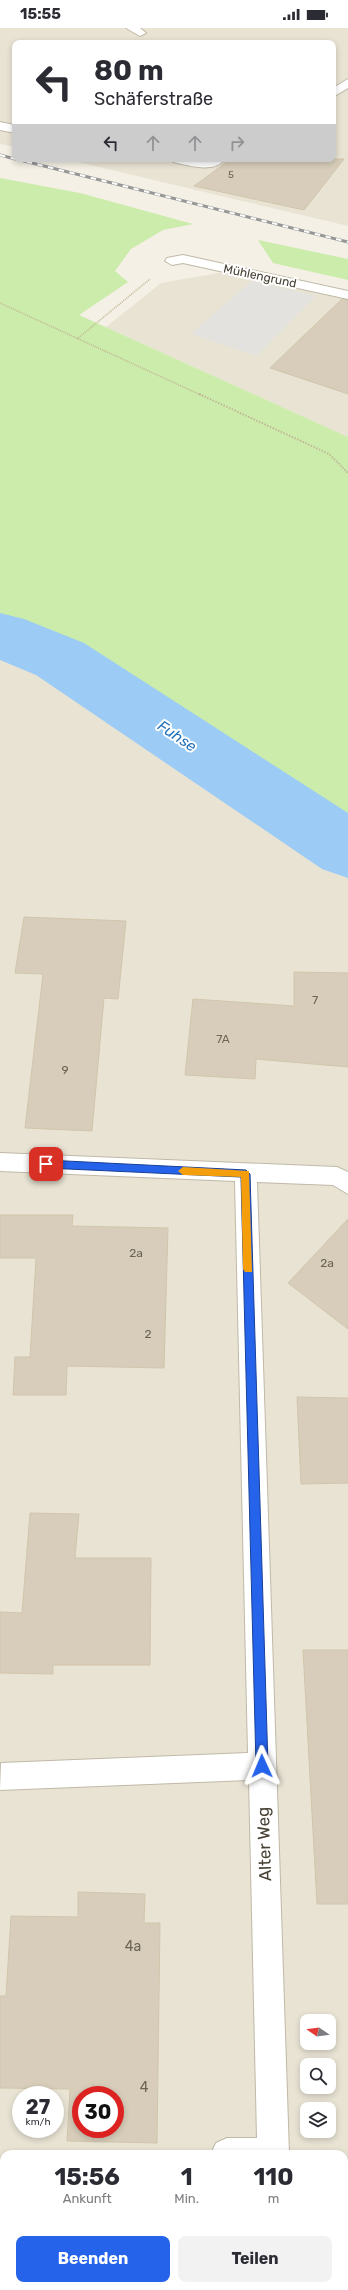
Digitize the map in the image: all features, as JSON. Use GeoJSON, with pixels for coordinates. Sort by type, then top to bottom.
{"type":"FeatureCollection","features":[{"type":"Feature","properties":{"kind":"street"},"geometry":{"type":"LineString","coordinates":[[336,91],[348,83]]}},
{"type":"Feature","properties":{"kind":"street"},"geometry":{"type":"LineString","coordinates":[[0,126],[12,128]]}},
{"type":"Feature","properties":{"kind":"street"},"geometry":{"type":"LineString","coordinates":[[194,162],[205,164],[211,162]]}},
{"type":"Feature","properties":{"kind":"street","name":"Mühlengrund"},"geometry":{"type":"LineString","coordinates":[[172,261],[183,259],[348,295]]}},
{"type":"Feature","properties":{"kind":"street"},"geometry":{"type":"LineString","coordinates":[[0,1162],[246,1174],[337,1176],[348,1184]]}},
{"type":"Feature","properties":{"kind":"street","name":"Alter Weg"},"geometry":{"type":"LineString","coordinates":[[246,1174],[273,2150]]}},
{"type":"Feature","properties":{"kind":"street"},"geometry":{"type":"LineString","coordinates":[[1,1777],[262,1766]]}},
{"type":"Feature","properties":{"kind":"path"},"geometry":{"type":"LineString","coordinates":[[77,339],[172,261]]}},
{"type":"Feature","properties":{"kind":"path"},"geometry":{"type":"LineString","coordinates":[[0,303],[329,454],[348,473]]}},
{"type":"Feature","properties":{"kind":"shaded area"},"geometry":{"type":"Polygon","coordinates":[[[0,28],[348,28],[348,226],[78,162],[336,162],[336,40],[12,40],[12,146],[0,144],[0,28]]]}},
{"type":"Feature","properties":{"kind":"shaded area"},"geometry":{"type":"Polygon","coordinates":[[[224,272],[348,300],[348,437],[106,327],[161,283],[224,272]]]}},
{"type":"Feature","properties":{"kind":"shaded area"},"geometry":{"type":"Polygon","coordinates":[[[251,281],[316,296],[257,356],[191,334],[251,281]]]}},
{"type":"Feature","properties":{"kind":"shaded area"},"geometry":{"type":"Polygon","coordinates":[[[0,648],[45,666],[348,867],[348,2150],[0,2150],[0,648]]]}},
{"type":"Feature","properties":{"kind":"green space"},"geometry":{"type":"Polygon","coordinates":[[[0,178],[80,193],[193,224],[163,230],[131,249],[115,271],[128,282],[79,315],[348,437],[348,867],[45,666],[0,648],[0,178]]]}},
{"type":"Feature","properties":{"kind":"green space"},"geometry":{"type":"Polygon","coordinates":[[[258,240],[348,259],[348,280],[273,263],[258,240]]]}},
{"type":"Feature","properties":{"kind":"building"},"geometry":{"type":"Polygon","coordinates":[[[336,159],[344,159],[304,210],[194,186],[227,162],[336,162],[336,159]]]}},
{"type":"Feature","properties":{"kind":"building"},"geometry":{"type":"Polygon","coordinates":[[[342,299],[348,300],[348,394],[270,368],[342,299]]]}},
{"type":"Feature","properties":{"kind":"building"},"geometry":{"type":"Polygon","coordinates":[[[24,917],[126,921],[118,999],[104,998],[92,1131],[25,1128],[43,974],[15,973],[24,917]]]}},
{"type":"Feature","properties":{"kind":"building"},"geometry":{"type":"Polygon","coordinates":[[[294,972],[348,973],[348,1067],[256,1059],[255,1079],[185,1075],[193,999],[294,1006],[294,972]]]}},
{"type":"Feature","properties":{"kind":"building"},"geometry":{"type":"Polygon","coordinates":[[[0,1215],[73,1215],[72,1226],[168,1228],[164,1368],[67,1366],[66,1395],[13,1395],[15,1357],[30,1357],[36,1258],[0,1258],[0,1215]]]}},
{"type":"Feature","properties":{"kind":"building"},"geometry":{"type":"Polygon","coordinates":[[[348,1219],[348,1329],[288,1283],[348,1219]]]}},
{"type":"Feature","properties":{"kind":"building"},"geometry":{"type":"Polygon","coordinates":[[[297,1397],[348,1398],[348,1483],[301,1484],[297,1397]]]}},
{"type":"Feature","properties":{"kind":"building"},"geometry":{"type":"Polygon","coordinates":[[[30,1513],[79,1514],[75,1558],[151,1558],[150,1665],[53,1665],[53,1674],[0,1673],[0,1612],[22,1613],[30,1513]]]}},
{"type":"Feature","properties":{"kind":"building"},"geometry":{"type":"Polygon","coordinates":[[[303,1650],[348,1650],[348,1904],[317,1904],[303,1650]]]}},
{"type":"Feature","properties":{"kind":"building"},"geometry":{"type":"Polygon","coordinates":[[[78,1892],[145,1894],[144,1923],[160,1923],[157,2143],[67,2141],[70,2089],[64,2089],[64,2086],[12,2086],[12,2088],[0,2088],[0,1996],[6,1996],[11,1916],[78,1917],[78,1892]]]}},
{"type":"Feature","properties":{"kind":"waterway","name":"Fuhse"},"geometry":{"type":"LineString","coordinates":[[0,635],[60,659],[348,850]]}},
{"type":"Feature","properties":{"kind":"railway"},"geometry":{"type":"LineString","coordinates":[[0,155],[12,158]]}},
{"type":"Feature","properties":{"kind":"railway"},"geometry":{"type":"LineString","coordinates":[[28,162],[348,242]]}},
{"type":"Feature","properties":{"kind":"slow traffic"},"geometry":{"type":"LineString","coordinates":[[183,1171],[246,1174],[248,1269]]}},
{"type":"Feature","properties":{"kind":"route"},"geometry":{"type":"LineString","coordinates":[[46,1164],[246,1174],[262,1766]]}}]}
